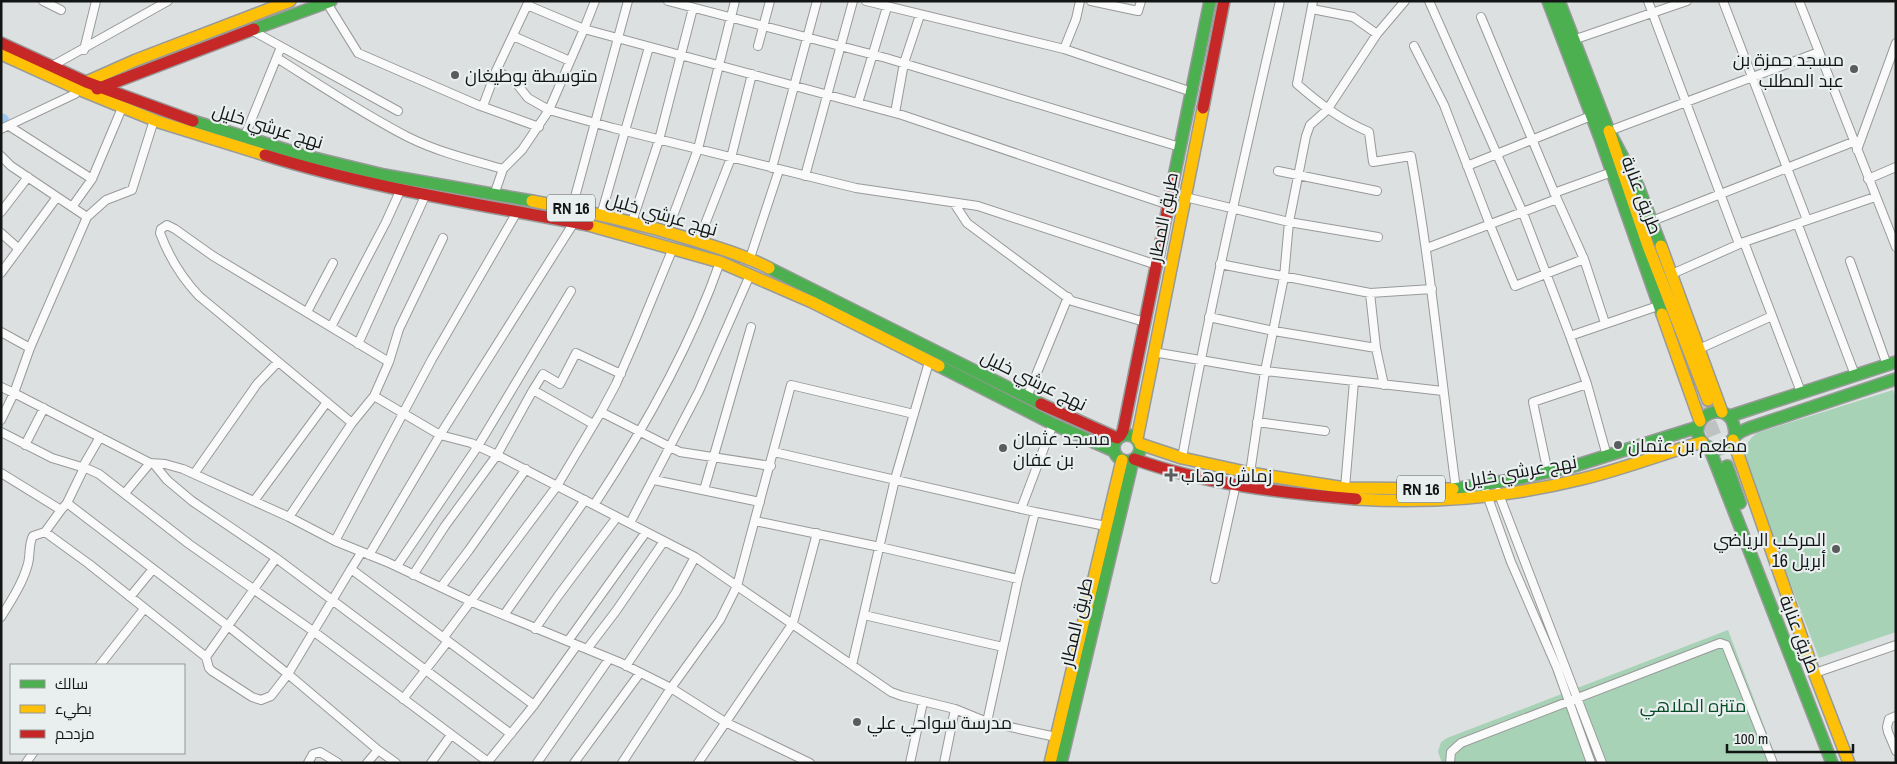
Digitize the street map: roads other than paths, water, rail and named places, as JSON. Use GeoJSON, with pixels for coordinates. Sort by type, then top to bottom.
{"type":"FeatureCollection","features":[{"type":"Feature","properties":{"kind":"main road"},"geometry":{"type":"LineString","coordinates":[[87,88],[136,60],[290,1]]}},
{"type":"Feature","properties":{"kind":"main road","name":"طريق المطار"},"geometry":{"type":"LineString","coordinates":[[1119,437],[1123,431],[1210,1]]}},
{"type":"Feature","properties":{"kind":"main road","name":"طريق المطار"},"geometry":{"type":"LineString","coordinates":[[1138,442],[1153,352],[1224,1]]}},
{"type":"Feature","properties":{"kind":"main road","name":"طريق عنابة"},"geometry":{"type":"LineString","coordinates":[[1548,1],[1592,116],[1604,135]]}},
{"type":"Feature","properties":{"kind":"main road","name":"طريق عنابة"},"geometry":{"type":"LineString","coordinates":[[1559,1],[1604,135],[1648,246],[1704,401]]}},
{"type":"Feature","properties":{"kind":"main road"},"geometry":{"type":"LineString","coordinates":[[87,88],[102,87],[329,2]]}},
{"type":"Feature","properties":{"kind":"main road","name":"نهج عرشي خليل"},"geometry":{"type":"LineString","coordinates":[[1,43],[52,67],[122,108],[154,120],[307,168],[401,189],[596,227],[720,262],[812,302],[1052,424],[1126,457],[1153,466],[1284,492],[1382,501],[1432,500],[1487,497],[1565,483],[1685,447],[1705,444]]}},
{"type":"Feature","properties":{"kind":"main road","name":"نهج عرشي خليل"},"geometry":{"type":"LineString","coordinates":[[1,54],[75,91],[87,88]]}},
{"type":"Feature","properties":{"kind":"main road","name":"نهج عرشي خليل"},"geometry":{"type":"LineString","coordinates":[[102,87],[178,116],[306,156],[384,175],[572,208],[632,222],[750,258],[1027,397],[1081,423],[1119,437]]}},
{"type":"Feature","properties":{"kind":"main road"},"geometry":{"type":"LineString","coordinates":[[1604,135],[1612,172],[1699,424],[1699,437],[1705,444],[1722,448],[1734,438],[1756,425],[1896,379]]}},
{"type":"Feature","properties":{"kind":"main road"},"geometry":{"type":"LineString","coordinates":[[1604,135],[1638,186],[1699,349],[1726,414],[1736,428],[1734,438]]}},
{"type":"Feature","properties":{"kind":"main road"},"geometry":{"type":"LineString","coordinates":[[1699,424],[1707,414],[1726,414],[1891,363]]}},
{"type":"Feature","properties":{"kind":"main road","name":"نهج عرشي خليل"},"geometry":{"type":"LineString","coordinates":[[1138,442],[1182,458],[1250,473],[1345,488],[1456,489],[1548,473],[1607,456],[1699,424]]}},
{"type":"Feature","properties":{"kind":"main road"},"geometry":{"type":"LineString","coordinates":[[1733,464],[1744,442],[1756,425]]}},
{"type":"Feature","properties":{"kind":"main road"},"geometry":{"type":"LineString","coordinates":[[1128,434],[1138,442],[1139,452],[1126,457],[1114,444],[1119,437],[1128,434]]}},
{"type":"Feature","properties":{"kind":"main road","name":"طريق عنابة"},"geometry":{"type":"LineString","coordinates":[[1734,438],[1733,464],[1796,649],[1804,694]]}},
{"type":"Feature","properties":{"kind":"main road","name":"طريق عنابة"},"geometry":{"type":"LineString","coordinates":[[1705,444],[1713,460],[1832,763]]}},
{"type":"Feature","properties":{"kind":"main road"},"geometry":{"type":"LineString","coordinates":[[1685,447],[1703,450],[1713,460]]}},
{"type":"Feature","properties":{"kind":"main road","name":"طريق المطار"},"geometry":{"type":"LineString","coordinates":[[1061,763],[1126,457]]}},
{"type":"Feature","properties":{"kind":"main road","name":"طريق عنابة"},"geometry":{"type":"LineString","coordinates":[[1733,464],[1814,670],[1848,763]]}},
{"type":"Feature","properties":{"kind":"main road","name":"طريق المطار"},"geometry":{"type":"LineString","coordinates":[[1050,763],[1112,527]]}},
{"type":"Feature","properties":{"kind":"street"},"geometry":{"type":"LineString","coordinates":[[43,1],[62,10]]}},
{"type":"Feature","properties":{"kind":"street"},"geometry":{"type":"LineString","coordinates":[[84,50],[96,1]]}},
{"type":"Feature","properties":{"kind":"street"},"geometry":{"type":"LineString","coordinates":[[52,67],[168,1]]}},
{"type":"Feature","properties":{"kind":"street"},"geometry":{"type":"LineString","coordinates":[[494,195],[503,169],[522,150],[550,110],[595,1]]}},
{"type":"Feature","properties":{"kind":"street"},"geometry":{"type":"LineString","coordinates":[[572,208],[628,1]]}},
{"type":"Feature","properties":{"kind":"street"},"geometry":{"type":"LineString","coordinates":[[668,1],[697,6],[731,17],[904,63],[1180,148]]}},
{"type":"Feature","properties":{"kind":"street"},"geometry":{"type":"LineString","coordinates":[[667,232],[698,149],[735,1]]}},
{"type":"Feature","properties":{"kind":"street"},"geometry":{"type":"LineString","coordinates":[[758,46],[770,1]]}},
{"type":"Feature","properties":{"kind":"street"},"geometry":{"type":"LineString","coordinates":[[750,258],[776,169],[794,86],[817,1]]}},
{"type":"Feature","properties":{"kind":"street"},"geometry":{"type":"LineString","coordinates":[[805,176],[853,1]]}},
{"type":"Feature","properties":{"kind":"street"},"geometry":{"type":"LineString","coordinates":[[866,1],[1064,49],[1192,92]]}},
{"type":"Feature","properties":{"kind":"street"},"geometry":{"type":"LineString","coordinates":[[1064,49],[1076,19],[1080,1]]}},
{"type":"Feature","properties":{"kind":"street"},"geometry":{"type":"LineString","coordinates":[[1091,1],[1138,11],[1141,1]]}},
{"type":"Feature","properties":{"kind":"street"},"geometry":{"type":"LineString","coordinates":[[1182,458],[1200,360],[1232,208],[1280,1]]}},
{"type":"Feature","properties":{"kind":"street"},"geometry":{"type":"LineString","coordinates":[[1250,473],[1265,371],[1284,277],[1288,222],[1306,136],[1310,124],[1327,110],[1377,34],[1405,1]]}},
{"type":"Feature","properties":{"kind":"street"},"geometry":{"type":"LineString","coordinates":[[1429,1],[1523,213],[1587,384],[1607,456]]}},
{"type":"Feature","properties":{"kind":"street"},"geometry":{"type":"LineString","coordinates":[[1648,1],[1801,392]]}},
{"type":"Feature","properties":{"kind":"street"},"geometry":{"type":"LineString","coordinates":[[1573,40],[1687,1]]}},
{"type":"Feature","properties":{"kind":"street"},"geometry":{"type":"LineString","coordinates":[[1722,1],[1807,220]]}},
{"type":"Feature","properties":{"kind":"street"},"geometry":{"type":"LineString","coordinates":[[1799,1],[1896,247]]}},
{"type":"Feature","properties":{"kind":"street"},"geometry":{"type":"LineString","coordinates":[[329,2],[358,53],[483,106],[539,127]]}},
{"type":"Feature","properties":{"kind":"street"},"geometry":{"type":"LineString","coordinates":[[483,106],[496,71],[528,3],[584,29],[895,113],[1169,205]]}},
{"type":"Feature","properties":{"kind":"street"},"geometry":{"type":"LineString","coordinates":[[1377,34],[1353,17],[1312,5],[1297,84],[1327,110],[1348,123],[1369,132],[1373,162],[1411,156],[1427,248],[1456,489]]}},
{"type":"Feature","properties":{"kind":"street"},"geometry":{"type":"LineString","coordinates":[[632,222],[659,140],[680,55],[697,6]]}},
{"type":"Feature","properties":{"kind":"street"},"geometry":{"type":"LineString","coordinates":[[858,103],[871,54],[887,7]]}},
{"type":"Feature","properties":{"kind":"street"},"geometry":{"type":"LineString","coordinates":[[895,113],[904,63],[920,15]]}},
{"type":"Feature","properties":{"kind":"street"},"geometry":{"type":"LineString","coordinates":[[1481,18],[1584,259],[1605,323]]}},
{"type":"Feature","properties":{"kind":"street"},"geometry":{"type":"LineString","coordinates":[[251,30],[398,111]]}},
{"type":"Feature","properties":{"kind":"street"},"geometry":{"type":"LineString","coordinates":[[513,36],[570,61]]}},
{"type":"Feature","properties":{"kind":"street"},"geometry":{"type":"LineString","coordinates":[[1857,150],[1893,59],[1896,43]]}},
{"type":"Feature","properties":{"kind":"street"},"geometry":{"type":"LineString","coordinates":[[1414,46],[1444,105],[1515,286],[1584,259]]}},
{"type":"Feature","properties":{"kind":"street"},"geometry":{"type":"LineString","coordinates":[[244,138],[282,47]]}},
{"type":"Feature","properties":{"kind":"street"},"geometry":{"type":"LineString","coordinates":[[601,215],[649,47]]}},
{"type":"Feature","properties":{"kind":"street"},"geometry":{"type":"LineString","coordinates":[[1604,135],[1819,52]]}},
{"type":"Feature","properties":{"kind":"street"},"geometry":{"type":"LineString","coordinates":[[277,58],[409,138],[452,155],[503,169]]}},
{"type":"Feature","properties":{"kind":"street"},"geometry":{"type":"LineString","coordinates":[[496,71],[514,79],[528,98],[550,110],[659,140],[856,188],[978,206],[1157,265]]}},
{"type":"Feature","properties":{"kind":"street"},"geometry":{"type":"LineString","coordinates":[[698,242],[731,158],[752,74]]}},
{"type":"Feature","properties":{"kind":"street"},"geometry":{"type":"LineString","coordinates":[[5,128],[75,91]]}},
{"type":"Feature","properties":{"kind":"street"},"geometry":{"type":"LineString","coordinates":[[72,207],[92,179],[122,108]]}},
{"type":"Feature","properties":{"kind":"street"},"geometry":{"type":"LineString","coordinates":[[1467,166],[1592,116]]}},
{"type":"Feature","properties":{"kind":"street"},"geometry":{"type":"LineString","coordinates":[[1,420],[87,217],[106,200],[132,190],[154,120]]}},
{"type":"Feature","properties":{"kind":"street"},"geometry":{"type":"LineString","coordinates":[[5,128],[92,179]]}},
{"type":"Feature","properties":{"kind":"street"},"geometry":{"type":"LineString","coordinates":[[1652,220],[1854,142]]}},
{"type":"Feature","properties":{"kind":"street"},"geometry":{"type":"LineString","coordinates":[[1,156],[11,166],[87,217]]}},
{"type":"Feature","properties":{"kind":"street"},"geometry":{"type":"LineString","coordinates":[[1868,179],[1896,167]]}},
{"type":"Feature","properties":{"kind":"street"},"geometry":{"type":"LineString","coordinates":[[1278,171],[1377,191]]}},
{"type":"Feature","properties":{"kind":"street"},"geometry":{"type":"LineString","coordinates":[[1427,248],[1523,213],[1556,196],[1612,172]]}},
{"type":"Feature","properties":{"kind":"street"},"geometry":{"type":"LineString","coordinates":[[1,212],[28,178]]}},
{"type":"Feature","properties":{"kind":"street"},"geometry":{"type":"LineString","coordinates":[[330,327],[386,222],[401,189]]}},
{"type":"Feature","properties":{"kind":"street"},"geometry":{"type":"LineString","coordinates":[[358,344],[426,194]]}},
{"type":"Feature","properties":{"kind":"street"},"geometry":{"type":"LineString","coordinates":[[1,273],[57,197]]}},
{"type":"Feature","properties":{"kind":"street"},"geometry":{"type":"LineString","coordinates":[[1185,197],[1288,222],[1378,237]]}},
{"type":"Feature","properties":{"kind":"street"},"geometry":{"type":"LineString","coordinates":[[1672,274],[1742,243],[1875,197]]}},
{"type":"Feature","properties":{"kind":"street"},"geometry":{"type":"LineString","coordinates":[[954,203],[967,223],[1072,301],[1145,322]]}},
{"type":"Feature","properties":{"kind":"street"},"geometry":{"type":"LineString","coordinates":[[335,541],[403,413],[517,212]]}},
{"type":"Feature","properties":{"kind":"street"},"geometry":{"type":"LineString","coordinates":[[45,532],[89,564],[206,657],[209,668],[212,671],[252,697],[261,700],[272,696],[288,674],[352,569],[365,554],[573,224]]}},
{"type":"Feature","properties":{"kind":"street"},"geometry":{"type":"LineString","coordinates":[[1798,224],[1855,375]]}},
{"type":"Feature","properties":{"kind":"street"},"geometry":{"type":"LineString","coordinates":[[352,423],[199,296],[183,279],[171,260],[160,233],[161,229],[167,225],[175,229],[202,250],[389,362]]}},
{"type":"Feature","properties":{"kind":"street"},"geometry":{"type":"LineString","coordinates":[[1,233],[19,248]]}},
{"type":"Feature","properties":{"kind":"street"},"geometry":{"type":"LineString","coordinates":[[289,517],[352,423],[374,396],[389,362],[399,329],[443,238]]}},
{"type":"Feature","properties":{"kind":"street"},"geometry":{"type":"LineString","coordinates":[[403,699],[500,561],[557,486],[601,412],[620,374],[653,300],[673,248]]}},
{"type":"Feature","properties":{"kind":"street"},"geometry":{"type":"LineString","coordinates":[[1850,261],[1891,363]]}},
{"type":"Feature","properties":{"kind":"street"},"geometry":{"type":"LineString","coordinates":[[594,505],[641,431],[706,303],[720,262]]}},
{"type":"Feature","properties":{"kind":"street"},"geometry":{"type":"LineString","coordinates":[[307,312],[333,264]]}},
{"type":"Feature","properties":{"kind":"street"},"geometry":{"type":"LineString","coordinates":[[1220,264],[1370,293],[1432,289]]}},
{"type":"Feature","properties":{"kind":"street"},"geometry":{"type":"LineString","coordinates":[[630,523],[699,391],[750,275]]}},
{"type":"Feature","properties":{"kind":"street"},"geometry":{"type":"LineString","coordinates":[[397,566],[478,446],[571,290]]}},
{"type":"Feature","properties":{"kind":"street"},"geometry":{"type":"LineString","coordinates":[[1370,293],[1376,348],[1384,385]]}},
{"type":"Feature","properties":{"kind":"street"},"geometry":{"type":"LineString","coordinates":[[1027,397],[1068,297]]}},
{"type":"Feature","properties":{"kind":"street"},"geometry":{"type":"LineString","coordinates":[[1570,336],[1658,306]]}},
{"type":"Feature","properties":{"kind":"street"},"geometry":{"type":"LineString","coordinates":[[1209,316],[1274,330],[1376,348]]}},
{"type":"Feature","properties":{"kind":"street"},"geometry":{"type":"LineString","coordinates":[[1699,349],[1772,316]]}},
{"type":"Feature","properties":{"kind":"street"},"geometry":{"type":"LineString","coordinates":[[704,490],[751,327]]}},
{"type":"Feature","properties":{"kind":"street"},"geometry":{"type":"LineString","coordinates":[[1,332],[30,348]]}},
{"type":"Feature","properties":{"kind":"street"},"geometry":{"type":"LineString","coordinates":[[1153,352],[1265,371],[1443,391]]}},
{"type":"Feature","properties":{"kind":"street"},"geometry":{"type":"LineString","coordinates":[[413,574],[445,526],[497,455],[543,374],[560,384],[576,353],[620,374]]}},
{"type":"Feature","properties":{"kind":"street"},"geometry":{"type":"LineString","coordinates":[[194,474],[258,384],[278,362]]}},
{"type":"Feature","properties":{"kind":"street"},"geometry":{"type":"LineString","coordinates":[[852,666],[895,479],[929,362]]}},
{"type":"Feature","properties":{"kind":"street"},"geometry":{"type":"LineString","coordinates":[[1345,488],[1354,382]]}},
{"type":"Feature","properties":{"kind":"street"},"geometry":{"type":"LineString","coordinates":[[1548,473],[1533,402],[1587,384]]}},
{"type":"Feature","properties":{"kind":"street"},"geometry":{"type":"LineString","coordinates":[[622,763],[671,688],[720,620],[737,586],[792,385],[914,414]]}},
{"type":"Feature","properties":{"kind":"street"},"geometry":{"type":"LineString","coordinates":[[1,387],[152,463],[164,464],[194,474],[289,517],[335,541],[397,566],[472,602],[626,666],[671,688],[725,722],[810,763]]}},
{"type":"Feature","properties":{"kind":"street"},"geometry":{"type":"LineString","coordinates":[[534,390],[593,424]]}},
{"type":"Feature","properties":{"kind":"street"},"geometry":{"type":"LineString","coordinates":[[374,396],[440,434],[454,437],[497,455],[695,557],[891,692],[955,709],[987,722],[1056,737]]}},
{"type":"Feature","properties":{"kind":"street"},"geometry":{"type":"LineString","coordinates":[[254,501],[327,402]]}},
{"type":"Feature","properties":{"kind":"street"},"geometry":{"type":"LineString","coordinates":[[25,445],[44,408]]}},
{"type":"Feature","properties":{"kind":"street"},"geometry":{"type":"LineString","coordinates":[[601,412],[680,452],[771,466]]}},
{"type":"Feature","properties":{"kind":"street"},"geometry":{"type":"LineString","coordinates":[[1257,422],[1325,431]]}},
{"type":"Feature","properties":{"kind":"street"},"geometry":{"type":"LineString","coordinates":[[1021,509],[1052,424]]}},
{"type":"Feature","properties":{"kind":"street"},"geometry":{"type":"LineString","coordinates":[[1,432],[58,461],[99,474],[196,549],[313,631],[487,763],[534,705],[577,645]]}},
{"type":"Feature","properties":{"kind":"street"},"geometry":{"type":"LineString","coordinates":[[1,617],[26,570],[30,558],[30,541],[33,536],[45,532],[67,502],[100,437]]}},
{"type":"Feature","properties":{"kind":"street"},"geometry":{"type":"LineString","coordinates":[[774,452],[1021,509],[1112,527]]}},
{"type":"Feature","properties":{"kind":"street"},"geometry":{"type":"LineString","coordinates":[[125,494],[152,463]]}},
{"type":"Feature","properties":{"kind":"street"},"geometry":{"type":"LineString","coordinates":[[152,463],[167,480],[192,501],[276,558],[511,734]]}},
{"type":"Feature","properties":{"kind":"street"},"geometry":{"type":"LineString","coordinates":[[441,587],[526,469]]}},
{"type":"Feature","properties":{"kind":"street"},"geometry":{"type":"LineString","coordinates":[[1,473],[60,510]]}},
{"type":"Feature","properties":{"kind":"street"},"geometry":{"type":"LineString","coordinates":[[654,480],[760,502]]}},
{"type":"Feature","properties":{"kind":"street"},"geometry":{"type":"LineString","coordinates":[[1215,578],[1236,484]]}},
{"type":"Feature","properties":{"kind":"street"},"geometry":{"type":"LineString","coordinates":[[1590,763],[1573,701],[1499,495],[1495,488],[1488,484],[1486,490],[1487,497],[1511,562],[1557,668],[1573,701],[1602,763]]}},
{"type":"Feature","properties":{"kind":"street"},"geometry":{"type":"LineString","coordinates":[[504,615],[585,500]]}},
{"type":"Feature","properties":{"kind":"street"},"geometry":{"type":"LineString","coordinates":[[67,502],[228,626],[396,763]]}},
{"type":"Feature","properties":{"kind":"street"},"geometry":{"type":"LineString","coordinates":[[987,722],[1018,579],[1035,512]]}},
{"type":"Feature","properties":{"kind":"street"},"geometry":{"type":"LineString","coordinates":[[535,629],[617,517]]}},
{"type":"Feature","properties":{"kind":"street"},"geometry":{"type":"LineString","coordinates":[[755,521],[817,533],[1018,579]]}},
{"type":"Feature","properties":{"kind":"street"},"geometry":{"type":"LineString","coordinates":[[568,642],[646,532]]}},
{"type":"Feature","properties":{"kind":"street"},"geometry":{"type":"LineString","coordinates":[[698,763],[793,623],[817,533]]}},
{"type":"Feature","properties":{"kind":"street"},"geometry":{"type":"LineString","coordinates":[[587,649],[616,611],[664,541]]}},
{"type":"Feature","properties":{"kind":"street"},"geometry":{"type":"LineString","coordinates":[[626,666],[676,592],[695,557]]}},
{"type":"Feature","properties":{"kind":"street"},"geometry":{"type":"LineString","coordinates":[[206,657],[276,558]]}},
{"type":"Feature","properties":{"kind":"street"},"geometry":{"type":"LineString","coordinates":[[130,597],[153,569]]}},
{"type":"Feature","properties":{"kind":"street"},"geometry":{"type":"LineString","coordinates":[[352,569],[534,705]]}},
{"type":"Feature","properties":{"kind":"street"},"geometry":{"type":"LineString","coordinates":[[101,664],[144,608]]}},
{"type":"Feature","properties":{"kind":"street"},"geometry":{"type":"LineString","coordinates":[[864,615],[1003,647]]}},
{"type":"Feature","properties":{"kind":"street"},"geometry":{"type":"LineString","coordinates":[[1450,763],[1451,752],[1461,743],[1573,701],[1717,643],[1726,645],[1773,763]]}},
{"type":"Feature","properties":{"kind":"street"},"geometry":{"type":"LineString","coordinates":[[1814,670],[1896,645]]}},
{"type":"Feature","properties":{"kind":"street"},"geometry":{"type":"LineString","coordinates":[[537,763],[609,659]]}},
{"type":"Feature","properties":{"kind":"street"},"geometry":{"type":"LineString","coordinates":[[574,763],[640,673]]}},
{"type":"Feature","properties":{"kind":"street"},"geometry":{"type":"LineString","coordinates":[[910,763],[923,702]]}},
{"type":"Feature","properties":{"kind":"street"},"geometry":{"type":"LineString","coordinates":[[944,763],[955,709]]}},
{"type":"Feature","properties":{"kind":"street"},"geometry":{"type":"LineString","coordinates":[[1896,716],[1889,720],[1887,727],[1896,751]]}},
{"type":"Feature","properties":{"kind":"street"},"geometry":{"type":"LineString","coordinates":[[431,763],[451,735]]}},
{"type":"Feature","properties":{"kind":"street"},"geometry":{"type":"LineString","coordinates":[[367,763],[378,750]]}},
{"type":"Feature","properties":{"kind":"street"},"geometry":{"type":"LineString","coordinates":[[308,763],[313,754],[320,752],[338,763]]}},
{"type":"Feature","properties":{"kind":"tunnel"},"geometry":{"type":"LineString","coordinates":[[1701,403],[1727,466]]}},
{"type":"Feature","properties":{"kind":"place","name":"مسجد حمزة بن عبد المطلب"},"geometry":{"type":"Point","coordinates":[1854,69]}},
{"type":"Feature","properties":{"kind":"place","name":"متوسطة بوطيغان"},"geometry":{"type":"Point","coordinates":[455,75]}},
{"type":"Feature","properties":{"kind":"place","name":"مطعم بن عثمان"},"geometry":{"type":"Point","coordinates":[1618,445]}},
{"type":"Feature","properties":{"kind":"place","name":"مسجد عثمان بن عفان"},"geometry":{"type":"Point","coordinates":[1003,448]}},
{"type":"Feature","properties":{"kind":"place","name":"زماش وهاب"},"geometry":{"type":"Point","coordinates":[1171,475]}},
{"type":"Feature","properties":{"kind":"place","name":"المركب الرياضي 16 أبريل"},"geometry":{"type":"Point","coordinates":[1836,549]}},
{"type":"Feature","properties":{"kind":"place","name":"مدرسة سواحي علي"},"geometry":{"type":"Point","coordinates":[857,722]}},
{"type":"Feature","properties":{"kind":"park label","name":"متنزه الملاهي"},"geometry":{"type":"Point","coordinates":[1693,705]}}]}
